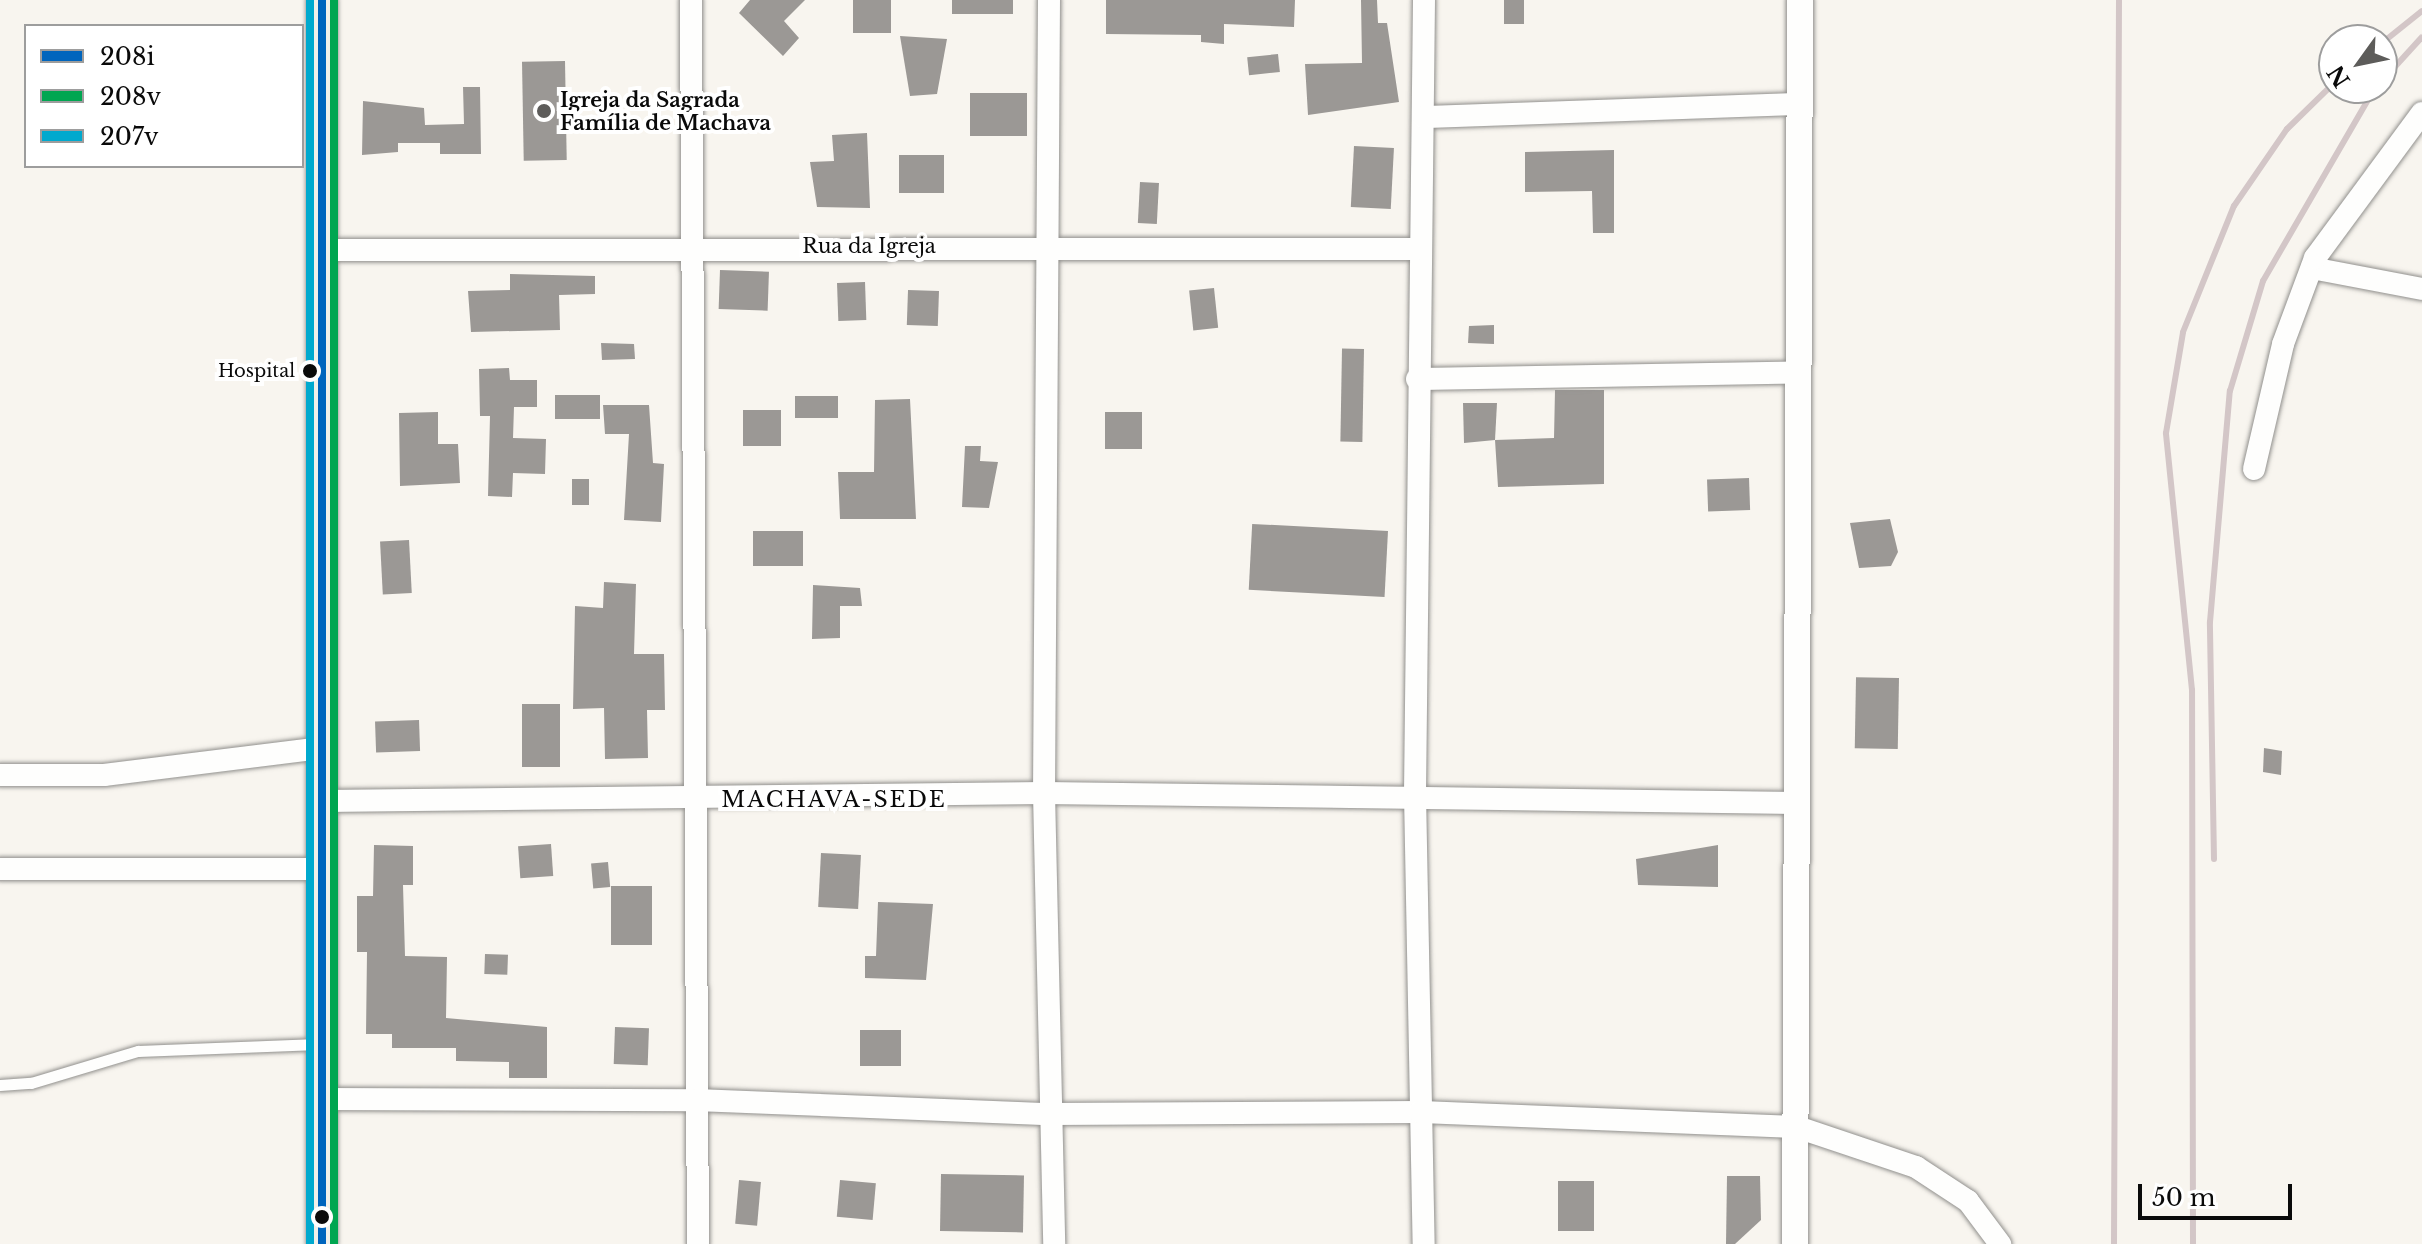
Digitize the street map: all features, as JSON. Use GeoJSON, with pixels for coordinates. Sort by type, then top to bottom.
{"type":"FeatureCollection","features":[{"type":"Feature","properties":{"kind":"main road"},"geometry":{"type":"LineString","coordinates":[[322,0],[322,748],[326,869],[318,1044],[322,1099],[322,1244]]}},
{"type":"Feature","properties":{"kind":"street"},"geometry":{"type":"LineString","coordinates":[[691,0],[698,1244]]}},
{"type":"Feature","properties":{"kind":"street"},"geometry":{"type":"LineString","coordinates":[[1049,0],[1044,793],[1054,1244]]}},
{"type":"Feature","properties":{"kind":"street"},"geometry":{"type":"LineString","coordinates":[[1424,0],[1424,117],[1416,249],[1415,794],[1424,1244]]}},
{"type":"Feature","properties":{"kind":"street"},"geometry":{"type":"LineString","coordinates":[[1795,1244],[1800,0]]}},
{"type":"Feature","properties":{"kind":"street"},"geometry":{"type":"LineString","coordinates":[[1424,117],[1799,104]]}},
{"type":"Feature","properties":{"kind":"street"},"geometry":{"type":"LineString","coordinates":[[2254,469],[2283,344],[2312,268],[2422,113]]}},
{"type":"Feature","properties":{"kind":"street","name":"Rua da Igreja"},"geometry":{"type":"LineString","coordinates":[[321,250],[693,246],[1416,249]]}},
{"type":"Feature","properties":{"kind":"street"},"geometry":{"type":"LineString","coordinates":[[2312,268],[2422,289]]}},
{"type":"Feature","properties":{"kind":"street"},"geometry":{"type":"LineString","coordinates":[[1417,379],[1799,372]]}},
{"type":"Feature","properties":{"kind":"street"},"geometry":{"type":"LineString","coordinates":[[0,775],[104,775],[322,748]]}},
{"type":"Feature","properties":{"kind":"street"},"geometry":{"type":"LineString","coordinates":[[324,801],[697,793],[1044,793],[1415,794],[1796,803]]}},
{"type":"Feature","properties":{"kind":"street"},"geometry":{"type":"LineString","coordinates":[[0,869],[326,869]]}},
{"type":"Feature","properties":{"kind":"street"},"geometry":{"type":"LineString","coordinates":[[322,1099],[696,1100],[1049,1114],[1420,1112],[1797,1127],[1916,1167],[1968,1201],[2000,1244]]}},
{"type":"Feature","properties":{"kind":"lane"},"geometry":{"type":"LineString","coordinates":[[0,1085],[138,1051],[318,1044]]}},
{"type":"Feature","properties":{"kind":"building"},"geometry":{"type":"Polygon","coordinates":[[[750,0],[805,0],[784,21],[799,38],[783,56],[739,13],[750,0]]]}},
{"type":"Feature","properties":{"kind":"building"},"geometry":{"type":"Polygon","coordinates":[[[853,0],[891,0],[891,33],[853,33],[853,0]]]}},
{"type":"Feature","properties":{"kind":"building"},"geometry":{"type":"Polygon","coordinates":[[[952,0],[1013,0],[1013,14],[952,14],[952,0]]]}},
{"type":"Feature","properties":{"kind":"building"},"geometry":{"type":"Polygon","coordinates":[[[1106,0],[1295,0],[1294,27],[1224,24],[1224,44],[1201,42],[1201,35],[1106,34],[1106,0]]]}},
{"type":"Feature","properties":{"kind":"building"},"geometry":{"type":"Polygon","coordinates":[[[1361,0],[1377,0],[1378,23],[1387,23],[1399,102],[1308,115],[1305,64],[1362,63],[1361,0]]]}},
{"type":"Feature","properties":{"kind":"building"},"geometry":{"type":"Polygon","coordinates":[[[1504,0],[1524,0],[1524,24],[1504,24],[1504,0]]]}},
{"type":"Feature","properties":{"kind":"building"},"geometry":{"type":"Polygon","coordinates":[[[900,36],[947,39],[937,94],[910,96],[900,36]]]}},
{"type":"Feature","properties":{"kind":"building"},"geometry":{"type":"Polygon","coordinates":[[[1278,54],[1280,72],[1249,75],[1247,57],[1278,54]]]}},
{"type":"Feature","properties":{"kind":"building","name":"Igreja da Sagrada Família de Machava"},"geometry":{"type":"Polygon","coordinates":[[[565,61],[567,160],[524,161],[522,62],[565,61]]]}},
{"type":"Feature","properties":{"kind":"building"},"geometry":{"type":"Polygon","coordinates":[[[463,87],[480,87],[481,154],[440,154],[440,143],[398,143],[398,152],[362,155],[363,101],[424,108],[425,125],[464,124],[463,87]]]}},
{"type":"Feature","properties":{"kind":"building"},"geometry":{"type":"Polygon","coordinates":[[[970,93],[1027,93],[1027,136],[970,136],[970,93]]]}},
{"type":"Feature","properties":{"kind":"building"},"geometry":{"type":"Polygon","coordinates":[[[867,133],[870,208],[817,207],[810,162],[834,161],[832,135],[867,133]]]}},
{"type":"Feature","properties":{"kind":"building"},"geometry":{"type":"Polygon","coordinates":[[[1354,146],[1394,148],[1391,209],[1351,207],[1354,146]]]}},
{"type":"Feature","properties":{"kind":"building"},"geometry":{"type":"Polygon","coordinates":[[[1614,150],[1614,233],[1593,233],[1592,191],[1525,192],[1525,152],[1614,150]]]}},
{"type":"Feature","properties":{"kind":"building"},"geometry":{"type":"Polygon","coordinates":[[[899,155],[944,155],[944,193],[899,193],[899,155]]]}},
{"type":"Feature","properties":{"kind":"building"},"geometry":{"type":"Polygon","coordinates":[[[1140,182],[1159,183],[1157,224],[1138,223],[1140,182]]]}},
{"type":"Feature","properties":{"kind":"building"},"geometry":{"type":"Polygon","coordinates":[[[720,270],[769,272],[768,311],[719,309],[720,270]]]}},
{"type":"Feature","properties":{"kind":"building"},"geometry":{"type":"Polygon","coordinates":[[[510,274],[595,276],[595,294],[559,295],[560,330],[471,332],[468,291],[510,290],[510,274]]]}},
{"type":"Feature","properties":{"kind":"building"},"geometry":{"type":"Polygon","coordinates":[[[865,282],[866,320],[838,321],[837,283],[865,282]]]}},
{"type":"Feature","properties":{"kind":"building"},"geometry":{"type":"Polygon","coordinates":[[[1214,288],[1218,328],[1193,330],[1189,291],[1214,288]]]}},
{"type":"Feature","properties":{"kind":"building"},"geometry":{"type":"Polygon","coordinates":[[[908,290],[939,291],[938,326],[907,325],[908,290]]]}},
{"type":"Feature","properties":{"kind":"building"},"geometry":{"type":"Polygon","coordinates":[[[1494,325],[1494,344],[1468,343],[1469,326],[1494,325]]]}},
{"type":"Feature","properties":{"kind":"building"},"geometry":{"type":"Polygon","coordinates":[[[601,343],[634,344],[635,359],[602,360],[601,343]]]}},
{"type":"Feature","properties":{"kind":"building"},"geometry":{"type":"Polygon","coordinates":[[[1342,349],[1364,349],[1362,442],[1340,442],[1342,349]]]}},
{"type":"Feature","properties":{"kind":"building"},"geometry":{"type":"Polygon","coordinates":[[[509,368],[510,380],[537,380],[537,407],[514,407],[513,438],[546,439],[545,474],[513,473],[512,497],[488,496],[490,416],[480,416],[479,369],[509,368]]]}},
{"type":"Feature","properties":{"kind":"building"},"geometry":{"type":"Polygon","coordinates":[[[1555,390],[1604,390],[1604,484],[1498,487],[1495,440],[1554,438],[1555,390]]]}},
{"type":"Feature","properties":{"kind":"building"},"geometry":{"type":"Polygon","coordinates":[[[555,395],[600,395],[600,419],[555,419],[555,395]]]}},
{"type":"Feature","properties":{"kind":"building"},"geometry":{"type":"Polygon","coordinates":[[[795,396],[838,396],[838,418],[795,418],[795,396]]]}},
{"type":"Feature","properties":{"kind":"building"},"geometry":{"type":"Polygon","coordinates":[[[910,399],[916,519],[840,519],[838,472],[874,472],[875,400],[910,399]]]}},
{"type":"Feature","properties":{"kind":"building"},"geometry":{"type":"Polygon","coordinates":[[[1463,403],[1497,403],[1495,440],[1464,443],[1463,403]]]}},
{"type":"Feature","properties":{"kind":"building"},"geometry":{"type":"Polygon","coordinates":[[[603,405],[649,405],[653,463],[664,464],[661,522],[624,520],[629,434],[605,434],[603,405]]]}},
{"type":"Feature","properties":{"kind":"building"},"geometry":{"type":"Polygon","coordinates":[[[743,410],[781,410],[781,446],[743,446],[743,410]]]}},
{"type":"Feature","properties":{"kind":"building"},"geometry":{"type":"Polygon","coordinates":[[[438,412],[438,444],[458,444],[460,483],[400,486],[399,413],[438,412]]]}},
{"type":"Feature","properties":{"kind":"building"},"geometry":{"type":"Polygon","coordinates":[[[1105,412],[1142,412],[1142,449],[1105,449],[1105,412]]]}},
{"type":"Feature","properties":{"kind":"building"},"geometry":{"type":"Polygon","coordinates":[[[965,446],[981,446],[980,461],[998,462],[989,508],[962,507],[965,446]]]}},
{"type":"Feature","properties":{"kind":"building"},"geometry":{"type":"Polygon","coordinates":[[[1749,478],[1750,510],[1708,511],[1707,479],[1749,478]]]}},
{"type":"Feature","properties":{"kind":"building"},"geometry":{"type":"Polygon","coordinates":[[[572,479],[589,479],[589,505],[572,505],[572,479]]]}},
{"type":"Feature","properties":{"kind":"building"},"geometry":{"type":"Polygon","coordinates":[[[1890,519],[1898,552],[1891,566],[1859,568],[1850,523],[1890,519]]]}},
{"type":"Feature","properties":{"kind":"building"},"geometry":{"type":"Polygon","coordinates":[[[1252,524],[1388,531],[1385,597],[1249,590],[1252,524]]]}},
{"type":"Feature","properties":{"kind":"building"},"geometry":{"type":"Polygon","coordinates":[[[753,531],[803,531],[803,566],[753,566],[753,531]]]}},
{"type":"Feature","properties":{"kind":"building"},"geometry":{"type":"Polygon","coordinates":[[[409,540],[412,593],[383,594],[380,542],[409,540]]]}},
{"type":"Feature","properties":{"kind":"building"},"geometry":{"type":"Polygon","coordinates":[[[604,582],[636,584],[634,654],[664,654],[665,710],[647,710],[648,758],[605,759],[604,708],[573,709],[575,606],[603,608],[604,582]]]}},
{"type":"Feature","properties":{"kind":"building"},"geometry":{"type":"Polygon","coordinates":[[[813,585],[860,588],[862,606],[840,606],[840,638],[812,639],[813,585]]]}},
{"type":"Feature","properties":{"kind":"building"},"geometry":{"type":"Polygon","coordinates":[[[1856,677],[1899,678],[1898,749],[1855,748],[1856,677]]]}},
{"type":"Feature","properties":{"kind":"building"},"geometry":{"type":"Polygon","coordinates":[[[522,704],[560,704],[560,767],[522,767],[522,704]]]}},
{"type":"Feature","properties":{"kind":"building"},"geometry":{"type":"Polygon","coordinates":[[[419,720],[420,751],[376,753],[375,722],[419,720]]]}},
{"type":"Feature","properties":{"kind":"building"},"geometry":{"type":"Polygon","coordinates":[[[2264,748],[2282,751],[2281,775],[2263,772],[2264,748]]]}},
{"type":"Feature","properties":{"kind":"building"},"geometry":{"type":"Polygon","coordinates":[[[551,844],[553,876],[520,878],[518,846],[551,844]]]}},
{"type":"Feature","properties":{"kind":"building"},"geometry":{"type":"Polygon","coordinates":[[[374,845],[413,846],[413,885],[403,885],[405,956],[447,957],[446,1018],[547,1027],[547,1078],[509,1078],[509,1062],[456,1061],[456,1048],[392,1048],[392,1034],[366,1034],[367,952],[357,952],[357,896],[373,896],[374,845]]]}},
{"type":"Feature","properties":{"kind":"building"},"geometry":{"type":"Polygon","coordinates":[[[1718,845],[1718,887],[1638,885],[1636,859],[1718,845]]]}},
{"type":"Feature","properties":{"kind":"building"},"geometry":{"type":"Polygon","coordinates":[[[821,853],[861,855],[858,909],[818,907],[821,853]]]}},
{"type":"Feature","properties":{"kind":"building"},"geometry":{"type":"Polygon","coordinates":[[[608,862],[610,887],[593,888],[591,863],[608,862]]]}},
{"type":"Feature","properties":{"kind":"building"},"geometry":{"type":"Polygon","coordinates":[[[611,886],[652,886],[652,945],[611,945],[611,886]]]}},
{"type":"Feature","properties":{"kind":"building"},"geometry":{"type":"Polygon","coordinates":[[[878,902],[933,904],[926,980],[865,978],[865,956],[876,956],[878,902]]]}},
{"type":"Feature","properties":{"kind":"building"},"geometry":{"type":"Polygon","coordinates":[[[485,954],[508,955],[507,975],[484,974],[485,954]]]}},
{"type":"Feature","properties":{"kind":"building"},"geometry":{"type":"Polygon","coordinates":[[[615,1027],[649,1028],[648,1065],[614,1064],[615,1027]]]}},
{"type":"Feature","properties":{"kind":"building"},"geometry":{"type":"Polygon","coordinates":[[[860,1030],[901,1030],[901,1066],[860,1066],[860,1030]]]}},
{"type":"Feature","properties":{"kind":"building"},"geometry":{"type":"Polygon","coordinates":[[[941,1174],[1024,1175],[1023,1232],[940,1231],[941,1174]]]}},
{"type":"Feature","properties":{"kind":"building"},"geometry":{"type":"Polygon","coordinates":[[[1727,1176],[1760,1176],[1761,1220],[1735,1244],[1726,1244],[1727,1176]]]}},
{"type":"Feature","properties":{"kind":"building"},"geometry":{"type":"Polygon","coordinates":[[[739,1180],[761,1182],[757,1226],[735,1224],[739,1180]]]}},
{"type":"Feature","properties":{"kind":"building"},"geometry":{"type":"Polygon","coordinates":[[[840,1180],[876,1183],[873,1220],[837,1217],[840,1180]]]}},
{"type":"Feature","properties":{"kind":"building"},"geometry":{"type":"Polygon","coordinates":[[[1558,1181],[1594,1181],[1594,1231],[1558,1231],[1558,1181]]]}},
{"type":"Feature","properties":{"kind":"railway"},"geometry":{"type":"LineString","coordinates":[[2114,1244],[2119,0]]}},
{"type":"Feature","properties":{"kind":"railway"},"geometry":{"type":"LineString","coordinates":[[2398,30],[2422,11]]}},
{"type":"Feature","properties":{"kind":"railway"},"geometry":{"type":"LineString","coordinates":[[2398,63],[2422,37]]}},
{"type":"Feature","properties":{"kind":"railway"},"geometry":{"type":"LineString","coordinates":[[2193,1244],[2192,690],[2166,433],[2183,332],[2234,206],[2287,129],[2318,99]]}},
{"type":"Feature","properties":{"kind":"railway"},"geometry":{"type":"LineString","coordinates":[[2214,859],[2210,622],[2230,391],[2263,281],[2366,104]]}},
{"type":"Feature","properties":{"kind":"transit line","name":"207v"},"geometry":{"type":"LineString","coordinates":[[310,0],[310,1244]]}},
{"type":"Feature","properties":{"kind":"transit line","name":"208i"},"geometry":{"type":"LineString","coordinates":[[322,0],[322,1244]]}},
{"type":"Feature","properties":{"kind":"transit line","name":"208v"},"geometry":{"type":"LineString","coordinates":[[334,0],[334,1244]]}},
{"type":"Feature","properties":{"kind":"place","name":"Igreja da Sagrada Família de Machava"},"geometry":{"type":"Point","coordinates":[544,111]}},
{"type":"Feature","properties":{"kind":"place","name":"Hospital"},"geometry":{"type":"Point","coordinates":[310,371]}},
{"type":"Feature","properties":{"kind":"district","name":"MACHAVA-SEDE"},"geometry":{"type":"Point","coordinates":[834,800]}}]}
